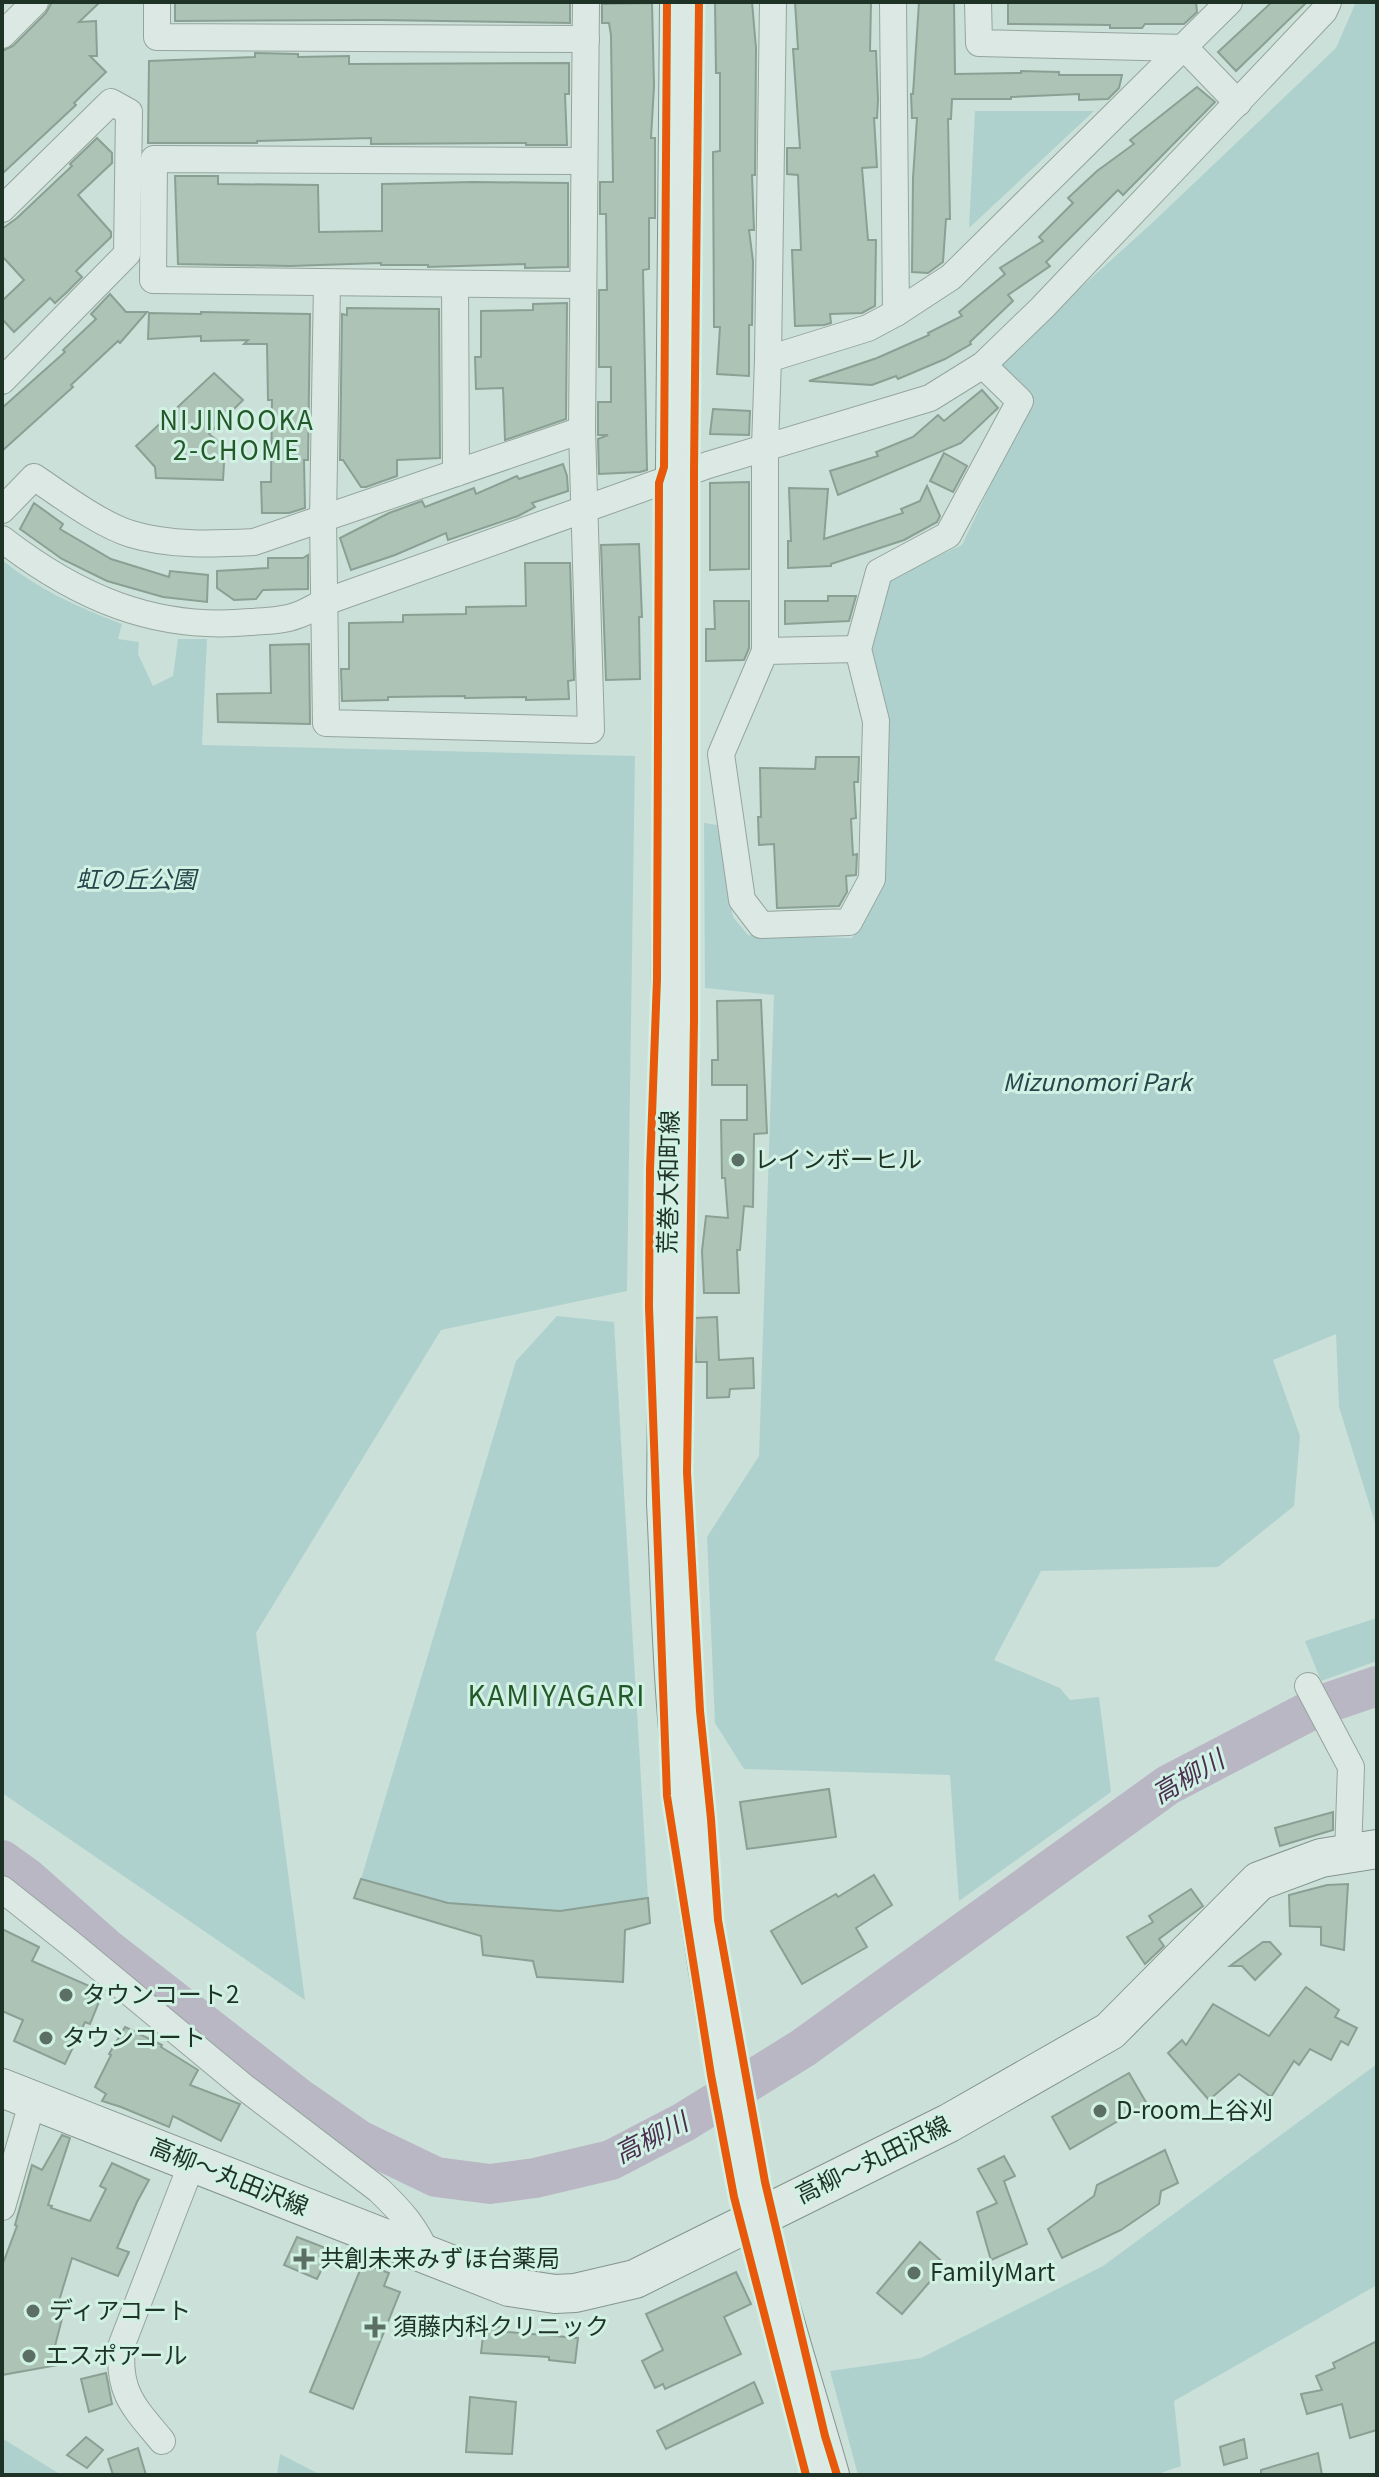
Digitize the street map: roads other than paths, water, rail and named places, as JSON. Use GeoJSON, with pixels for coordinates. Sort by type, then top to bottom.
{"type":"FeatureCollection","features":[{"type":"Feature","properties":{"kind":"street"},"geometry":{"type":"LineString","coordinates":[[2,35],[35,2]]}},
{"type":"Feature","properties":{"kind":"street"},"geometry":{"type":"LineString","coordinates":[[157,2],[157,37],[586,39]]}},
{"type":"Feature","properties":{"kind":"street"},"geometry":{"type":"LineString","coordinates":[[327,283],[323,519],[326,723],[591,730],[582,430],[586,2]]}},
{"type":"Feature","properties":{"kind":"street","name":"荒巻大和町線"},"geometry":{"type":"LineString","coordinates":[[679,2],[666,1503],[678,1738],[700,1912],[726,2071],[757,2218]]}},
{"type":"Feature","properties":{"kind":"street"},"geometry":{"type":"LineString","coordinates":[[773,2],[765,447],[765,651],[721,754],[742,900],[761,925],[849,922],[872,879],[876,721],[858,649],[879,572],[948,535],[1020,401],[983,365]]}},
{"type":"Feature","properties":{"kind":"street"},"geometry":{"type":"LineString","coordinates":[[893,2],[896,313]]}},
{"type":"Feature","properties":{"kind":"street"},"geometry":{"type":"LineString","coordinates":[[978,2],[979,43],[1185,48],[1238,103]]}},
{"type":"Feature","properties":{"kind":"street"},"geometry":{"type":"LineString","coordinates":[[768,359],[868,328],[951,277],[1229,2]]}},
{"type":"Feature","properties":{"kind":"street"},"geometry":{"type":"LineString","coordinates":[[2,539],[64,583],[100,599],[167,620],[206,625],[277,620],[676,477],[930,398],[983,365],[1042,308],[1324,11],[1328,2]]}},
{"type":"Feature","properties":{"kind":"street"},"geometry":{"type":"LineString","coordinates":[[2,209],[111,102],[129,112],[127,254],[2,381]]}},
{"type":"Feature","properties":{"kind":"street"},"geometry":{"type":"LineString","coordinates":[[583,285],[153,280],[154,159],[584,161]]}},
{"type":"Feature","properties":{"kind":"street"},"geometry":{"type":"LineString","coordinates":[[455,284],[456,473]]}},
{"type":"Feature","properties":{"kind":"street"},"geometry":{"type":"LineString","coordinates":[[2,510],[34,477],[80,508],[130,534],[197,545],[254,542],[582,430]]}},
{"type":"Feature","properties":{"kind":"street"},"geometry":{"type":"LineString","coordinates":[[765,651],[858,649]]}},
{"type":"Feature","properties":{"kind":"street"},"geometry":{"type":"LineString","coordinates":[[1308,1686],[1351,1767],[1362,1852]]}},
{"type":"Feature","properties":{"kind":"street","name":"高柳～丸田沢線"},"geometry":{"type":"LineString","coordinates":[[18,2094],[509,2287],[555,2294],[575,2293],[635,2279],[949,2123],[1110,2031],[1259,1881],[1321,1858],[1362,1852]]}},
{"type":"Feature","properties":{"kind":"street"},"geometry":{"type":"LineString","coordinates":[[2,1889],[244,2087],[379,2190],[416,2230],[428,2256]]}},
{"type":"Feature","properties":{"kind":"street"},"geometry":{"type":"LineString","coordinates":[[2,2207],[18,2094]]}},
{"type":"Feature","properties":{"kind":"street"},"geometry":{"type":"LineString","coordinates":[[162,2441],[139,2413],[122,2382],[122,2344],[192,2163]]}},
{"type":"Feature","properties":{"kind":"street"},"geometry":{"type":"LineString","coordinates":[[757,2218],[830,2475]]}},
{"type":"Feature","properties":{"kind":"waterway","name":"高柳川"},"geometry":{"type":"LineString","coordinates":[[2,1860],[27,1878],[106,1948],[300,2099],[359,2140],[436,2177],[490,2184],[535,2178],[611,2160],[684,2122],[803,2048],[1168,1785],[1321,1705],[1377,1686]]}},
{"type":"Feature","properties":{"kind":"place","name":"レインボーヒル"},"geometry":{"type":"Point","coordinates":[738,1160]}},
{"type":"Feature","properties":{"kind":"place","name":"タウンコート2"},"geometry":{"type":"Point","coordinates":[66,1995]}},
{"type":"Feature","properties":{"kind":"place","name":"タウンコート"},"geometry":{"type":"Point","coordinates":[46,2038]}},
{"type":"Feature","properties":{"kind":"place","name":"D-room上谷刈"},"geometry":{"type":"Point","coordinates":[1100,2111]}},
{"type":"Feature","properties":{"kind":"place","name":"共創未来みずほ台薬局"},"geometry":{"type":"Point","coordinates":[304,2259]}},
{"type":"Feature","properties":{"kind":"place","name":"FamilyMart"},"geometry":{"type":"Point","coordinates":[914,2273]}},
{"type":"Feature","properties":{"kind":"place","name":"ディアコート"},"geometry":{"type":"Point","coordinates":[33,2311]}},
{"type":"Feature","properties":{"kind":"place","name":"須藤内科クリニック"},"geometry":{"type":"Point","coordinates":[375,2327]}},
{"type":"Feature","properties":{"kind":"place","name":"エスポアール"},"geometry":{"type":"Point","coordinates":[29,2356]}},
{"type":"Feature","properties":{"kind":"district","name":"NIJINOOKA 2-CHOME"},"geometry":{"type":"Point","coordinates":[237,436]}},
{"type":"Feature","properties":{"kind":"district","name":"KAMIYAGARI"},"geometry":{"type":"Point","coordinates":[557,1696]}},
{"type":"Feature","properties":{"kind":"park label","name":"虹の丘公園"},"geometry":{"type":"Point","coordinates":[136,880]}},
{"type":"Feature","properties":{"kind":"park label","name":"Mizunomori Park"},"geometry":{"type":"Point","coordinates":[1097,1083]}}]}
